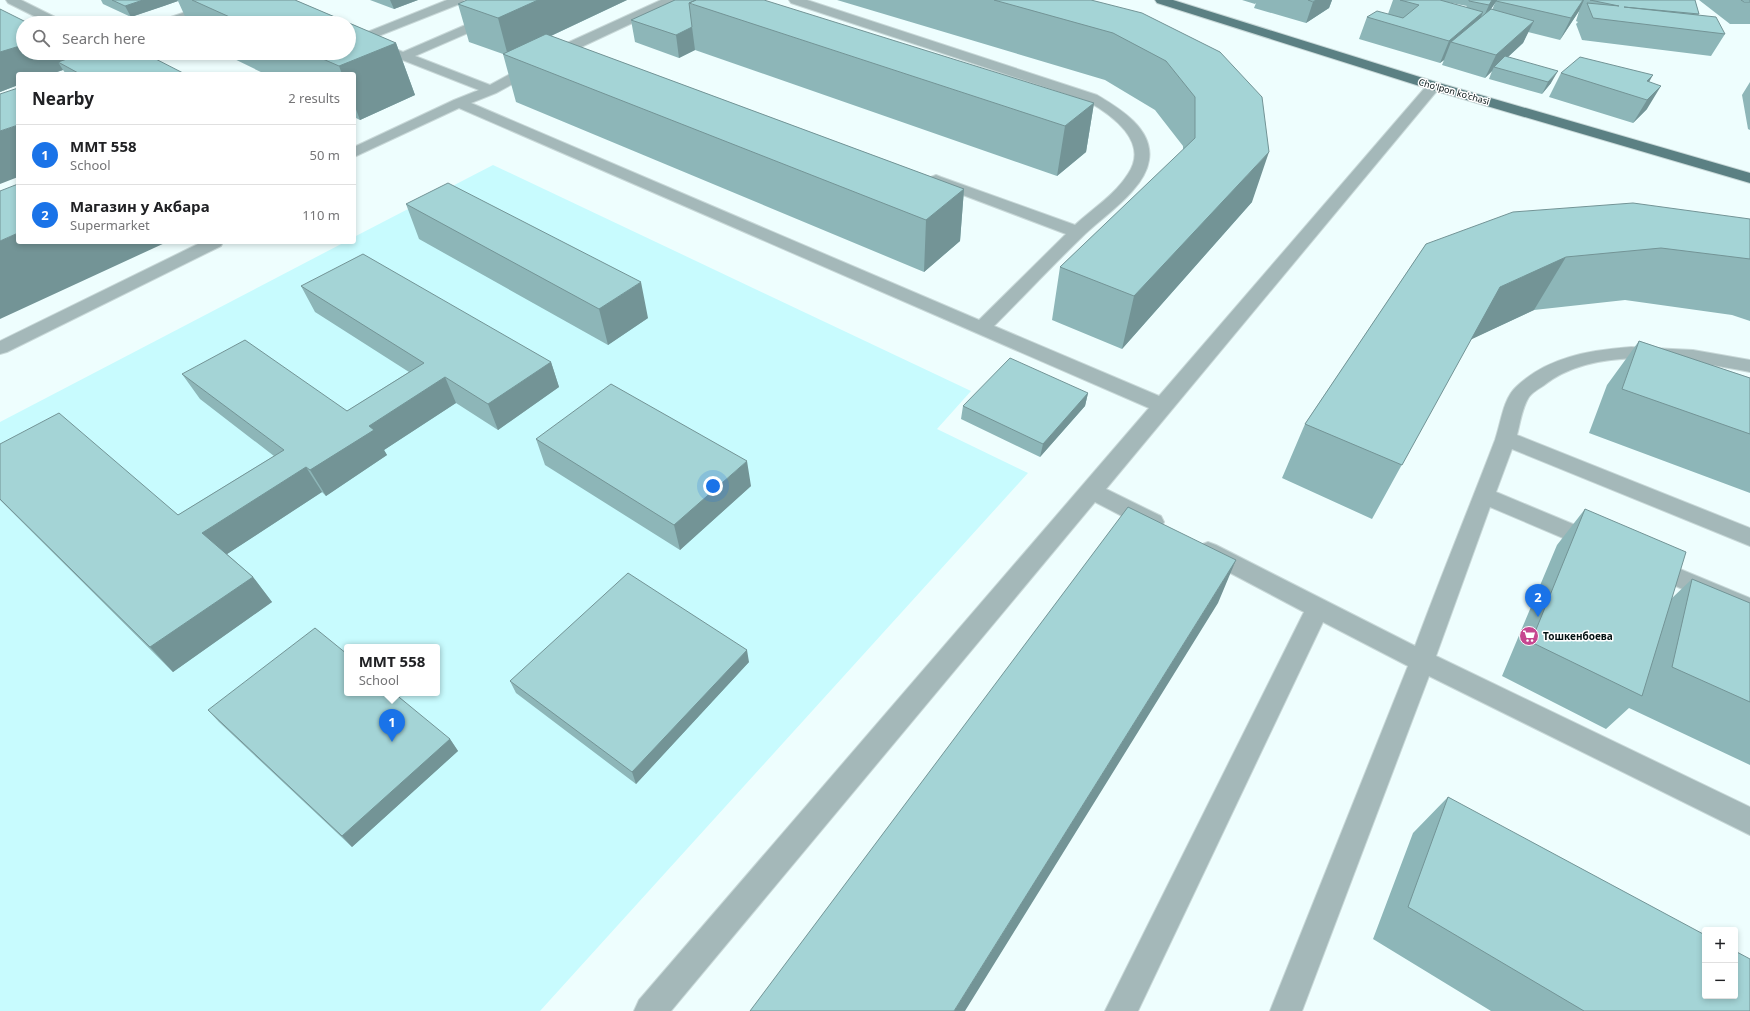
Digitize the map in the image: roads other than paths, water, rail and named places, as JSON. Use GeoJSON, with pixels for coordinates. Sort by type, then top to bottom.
{"type":"FeatureCollection","features":[{"type":"Feature","properties":{"kind":"main road","name":"Cho'lpon ko'chasi"},"geometry":{"type":"LineString","coordinates":[[1160,0],[1434,86],[1750,178]]}},
{"type":"Feature","properties":{"kind":"street"},"geometry":{"type":"LineString","coordinates":[[12,0],[43,16]]}},
{"type":"Feature","properties":{"kind":"street"},"geometry":{"type":"LineString","coordinates":[[186,16],[232,0]]}},
{"type":"Feature","properties":{"kind":"street"},"geometry":{"type":"LineString","coordinates":[[356,36],[458,0]]}},
{"type":"Feature","properties":{"kind":"street"},"geometry":{"type":"LineString","coordinates":[[404,56],[533,0]]}},
{"type":"Feature","properties":{"kind":"street"},"geometry":{"type":"LineString","coordinates":[[356,152],[459,103],[491,90],[572,46],[671,0]]}},
{"type":"Feature","properties":{"kind":"street"},"geometry":{"type":"LineString","coordinates":[[795,0],[1092,98],[1118,114],[1136,134],[1142,157],[1139,169],[1132,180],[1077,232],[982,328]]}},
{"type":"Feature","properties":{"kind":"street"},"geometry":{"type":"LineString","coordinates":[[356,38],[491,90]]}},
{"type":"Feature","properties":{"kind":"street"},"geometry":{"type":"LineString","coordinates":[[572,46],[587,52]]}},
{"type":"Feature","properties":{"kind":"street"},"geometry":{"type":"LineString","coordinates":[[650,1011],[1090,490],[1434,86]]}},
{"type":"Feature","properties":{"kind":"street"},"geometry":{"type":"LineString","coordinates":[[459,103],[1163,406]]}},
{"type":"Feature","properties":{"kind":"street"},"geometry":{"type":"LineString","coordinates":[[921,175],[1077,232]]}},
{"type":"Feature","properties":{"kind":"street"},"geometry":{"type":"LineString","coordinates":[[0,348],[211,244]]}},
{"type":"Feature","properties":{"kind":"street"},"geometry":{"type":"LineString","coordinates":[[1286,1011],[1422,661],[1482,495],[1506,439],[1521,394],[1541,376],[1567,363],[1596,356],[1633,353],[1667,354],[1718,360],[1750,366]]}},
{"type":"Feature","properties":{"kind":"street"},"geometry":{"type":"LineString","coordinates":[[1506,439],[1750,537]]}},
{"type":"Feature","properties":{"kind":"street"},"geometry":{"type":"LineString","coordinates":[[1090,490],[1318,608],[1380,638],[1422,661],[1750,821]]}},
{"type":"Feature","properties":{"kind":"street"},"geometry":{"type":"LineString","coordinates":[[1482,495],[1613,550]]}},
{"type":"Feature","properties":{"kind":"street"},"geometry":{"type":"LineString","coordinates":[[1634,559],[1750,608]]}},
{"type":"Feature","properties":{"kind":"street"},"geometry":{"type":"LineString","coordinates":[[1121,1011],[1318,608]]}},
{"type":"Feature","properties":{"kind":"place","name":"Магазин у Акбара"},"geometry":{"type":"Point","coordinates":[1538,617]}},
{"type":"Feature","properties":{"kind":"place","name":"Тошкенбоева"},"geometry":{"type":"Point","coordinates":[1529,636]}},
{"type":"Feature","properties":{"kind":"place","name":"MMT 558"},"geometry":{"type":"Point","coordinates":[392,742]}}]}
